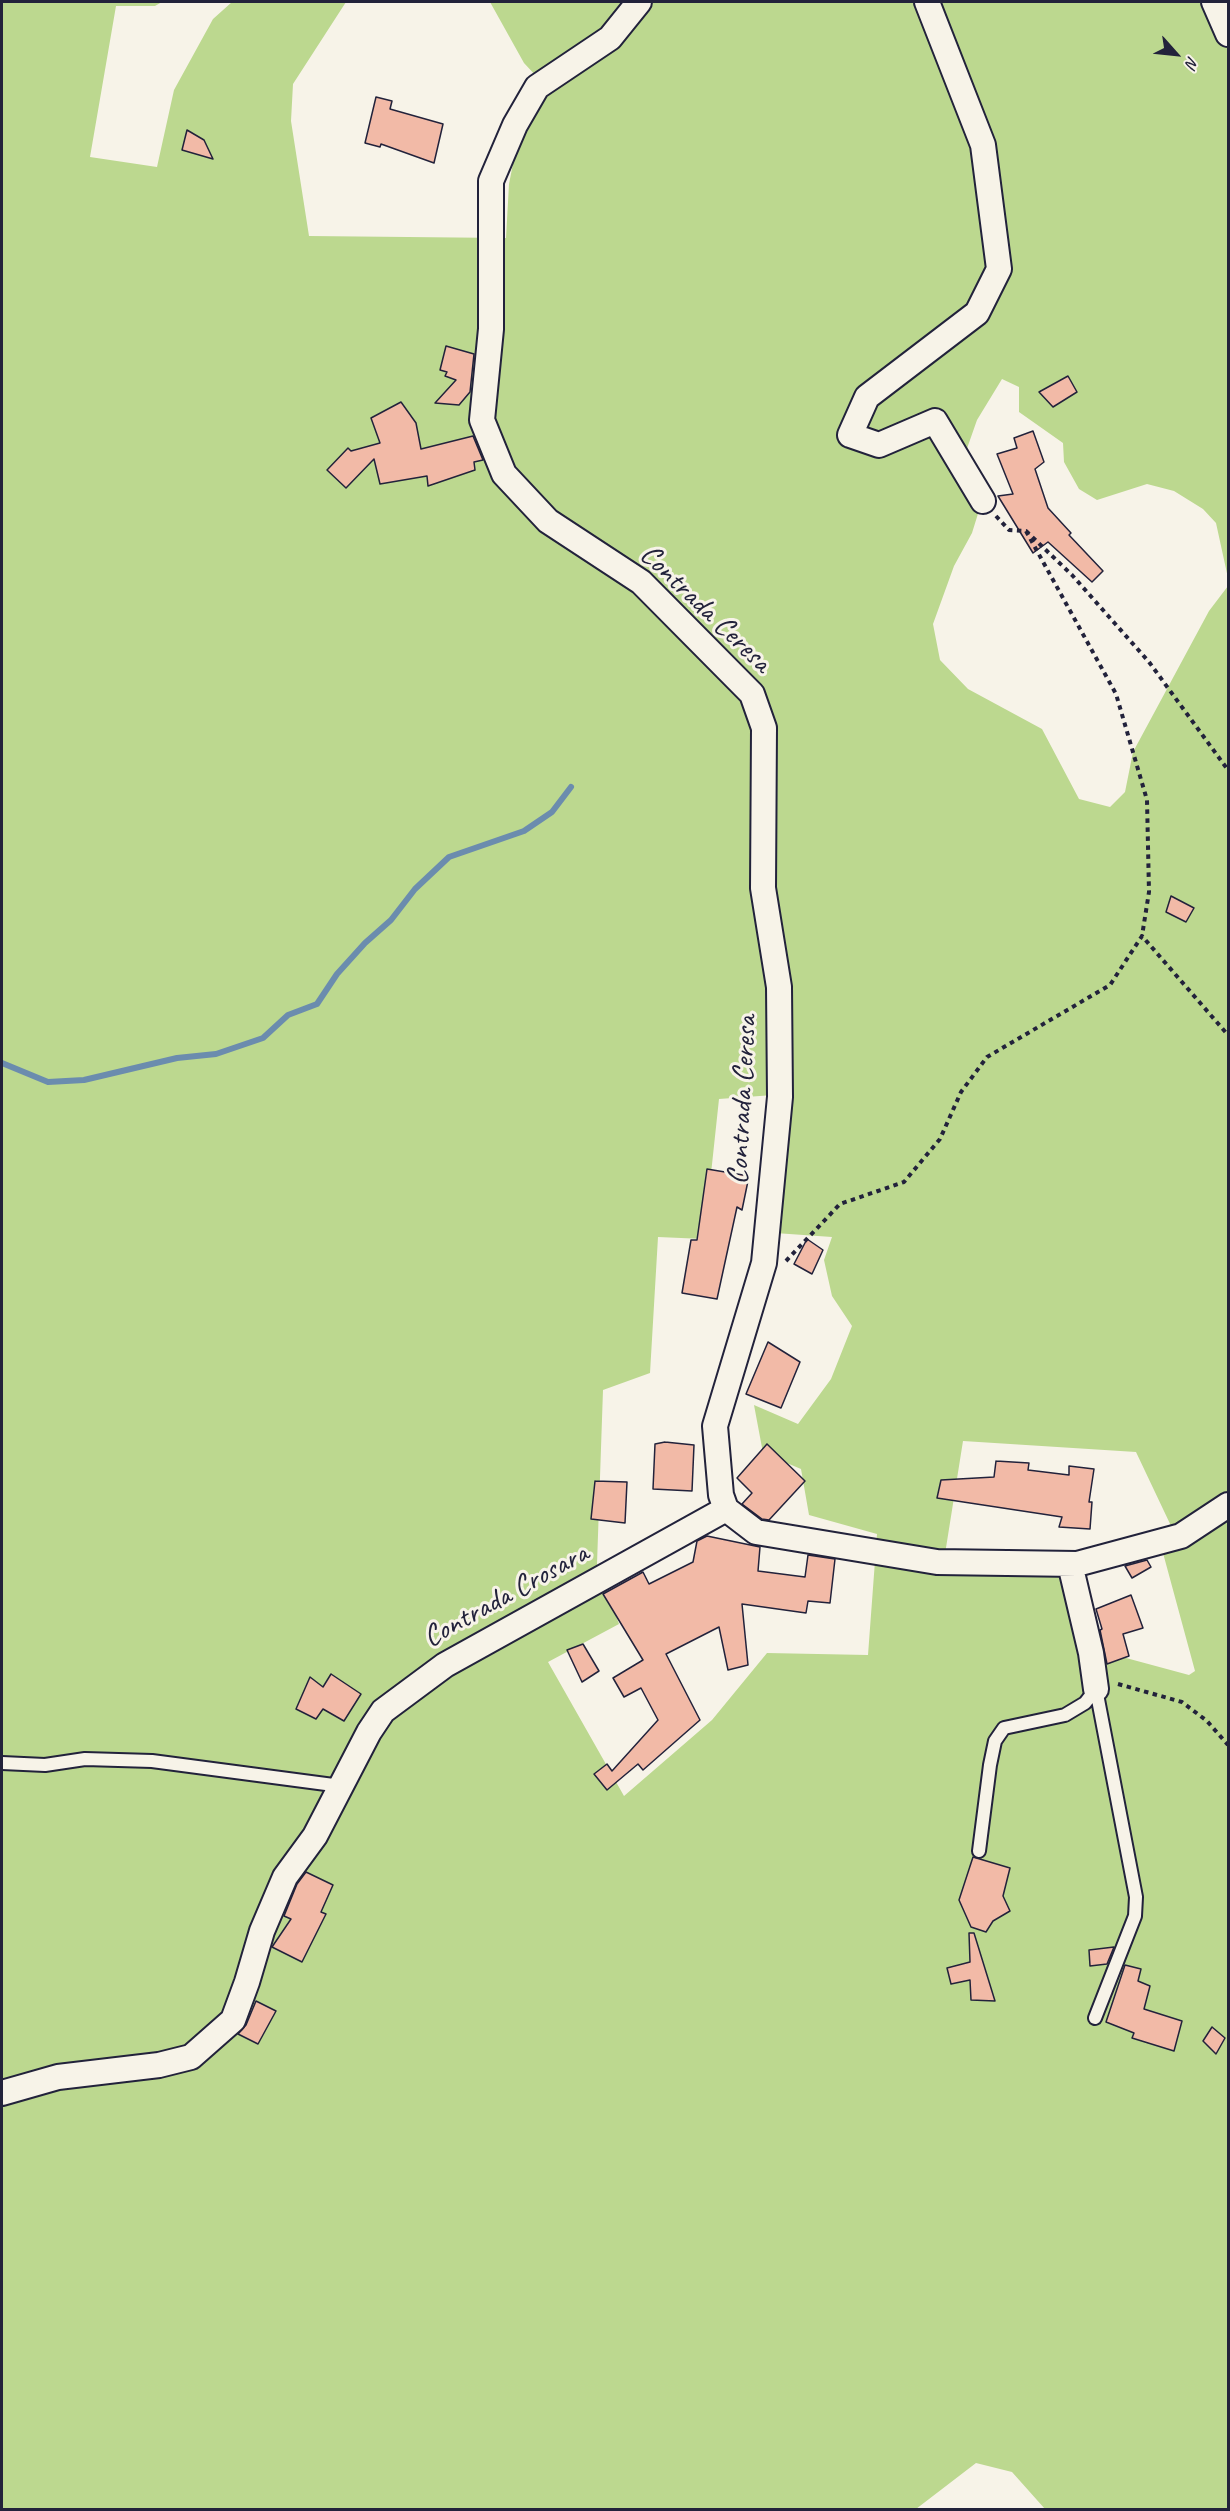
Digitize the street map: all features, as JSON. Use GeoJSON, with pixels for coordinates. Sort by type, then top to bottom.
{"type":"FeatureCollection","features":[{"type":"Feature","properties":{"kind":"street","name":"Contrada Ceresa"},"geometry":{"type":"LineString","coordinates":[[639,2],[610,38],[537,87],[515,125],[491,181],[491,329],[482,420],[504,474],[548,521],[640,582],[752,694],[764,728],[763,888],[779,987],[780,1097],[764,1263],[715,1426],[721,1495],[726,1509]]}},
{"type":"Feature","properties":{"kind":"street"},"geometry":{"type":"LineString","coordinates":[[927,2],[983,145],[999,269],[977,313],[867,397],[850,435],[879,445],[935,421],[983,501]]}},
{"type":"Feature","properties":{"kind":"street"},"geometry":{"type":"LineString","coordinates":[[1214,2],[1228,34]]}},
{"type":"Feature","properties":{"kind":"street"},"geometry":{"type":"LineString","coordinates":[[726,1509],[756,1532],[793,1540],[937,1562],[1070,1564],[1181,1536],[1228,1505]]}},
{"type":"Feature","properties":{"kind":"street","name":"Contrada Crosara"},"geometry":{"type":"LineString","coordinates":[[2,2093],[58,2077],[159,2065],[191,2057],[230,2025],[241,2000],[274,1899],[285,1877],[315,1836],[383,1711],[399,1696],[445,1665],[726,1509]]}},
{"type":"Feature","properties":{"kind":"street"},"geometry":{"type":"LineString","coordinates":[[1070,1564],[1091,1653],[1095,1683]]}},
{"type":"Feature","properties":{"kind":"lane"},"geometry":{"type":"LineString","coordinates":[[979,1851],[995,1741],[1004,1728],[1065,1715],[1085,1703],[1095,1683]]}},
{"type":"Feature","properties":{"kind":"lane"},"geometry":{"type":"LineString","coordinates":[[1095,1683],[1136,1897],[1136,1916],[1095,2018]]}},
{"type":"Feature","properties":{"kind":"lane"},"geometry":{"type":"LineString","coordinates":[[2,1763],[45,1764],[85,1758],[152,1761],[341,1786]]}},
{"type":"Feature","properties":{"kind":"path"},"geometry":{"type":"LineString","coordinates":[[983,501],[1009,530],[1026,531],[1072,575],[1149,662],[1228,770]]}},
{"type":"Feature","properties":{"kind":"path"},"geometry":{"type":"LineString","coordinates":[[783,1267],[789,1257],[840,1204],[904,1182],[940,1139],[961,1092],[987,1057],[1110,985],[1142,936],[1149,892],[1147,800],[1116,694],[1026,531]]}},
{"type":"Feature","properties":{"kind":"path"},"geometry":{"type":"LineString","coordinates":[[1142,936],[1228,1035]]}},
{"type":"Feature","properties":{"kind":"path"},"geometry":{"type":"LineString","coordinates":[[1095,1683],[1182,1702],[1207,1720],[1228,1745]]}},
{"type":"Feature","properties":{"kind":"green space"},"geometry":{"type":"Polygon","coordinates":[[[2,2],[162,2],[155,6],[116,6],[90,157],[157,167],[174,90],[213,19],[232,2],[346,2],[293,84],[291,121],[309,236],[506,238],[509,184],[520,128],[551,92],[524,63],[490,2],[1228,2],[1228,578],[1216,523],[1203,509],[1174,491],[1147,484],[1097,500],[1079,489],[1064,462],[1063,443],[1019,412],[1019,387],[1002,379],[977,420],[964,457],[981,504],[972,533],[954,566],[933,624],[940,660],[968,689],[1042,729],[1079,799],[1110,807],[1125,792],[1133,752],[1209,611],[1228,586],[1228,2509],[1045,2509],[1012,2472],[976,2463],[916,2509],[2,2510],[2,2]],[[787,1094],[719,1099],[704,1239],[658,1237],[650,1373],[603,1390],[597,1564],[619,1624],[548,1662],[624,1796],[712,1720],[767,1653],[868,1655],[877,1534],[809,1515],[801,1469],[763,1453],[754,1405],[798,1424],[831,1379],[852,1326],[832,1296],[824,1260],[832,1237],[775,1233],[787,1094]],[[963,1441],[945,1554],[1071,1576],[1089,1648],[1189,1675],[1195,1671],[1163,1553],[1181,1547],[1136,1452],[963,1441]]]}},
{"type":"Feature","properties":{"kind":"building"},"geometry":{"type":"Polygon","coordinates":[[[376,97],[392,101],[390,109],[443,124],[434,163],[381,144],[380,147],[365,143],[376,97]]]}},
{"type":"Feature","properties":{"kind":"building"},"geometry":{"type":"Polygon","coordinates":[[[187,130],[204,140],[213,159],[182,150],[187,130]]]}},
{"type":"Feature","properties":{"kind":"building"},"geometry":{"type":"Polygon","coordinates":[[[446,346],[474,354],[470,392],[459,405],[435,403],[456,380],[445,376],[447,372],[440,370],[446,346]]]}},
{"type":"Feature","properties":{"kind":"building"},"geometry":{"type":"Polygon","coordinates":[[[1068,376],[1077,392],[1053,407],[1039,392],[1068,376]]]}},
{"type":"Feature","properties":{"kind":"building"},"geometry":{"type":"Polygon","coordinates":[[[401,402],[416,423],[421,449],[473,436],[483,460],[474,462],[475,470],[428,486],[427,476],[380,484],[374,459],[346,488],[327,470],[348,448],[351,451],[380,443],[371,418],[401,402]]]}},
{"type":"Feature","properties":{"kind":"building"},"geometry":{"type":"Polygon","coordinates":[[[1033,431],[1044,462],[1035,469],[1048,508],[1071,533],[1069,535],[1103,571],[1092,582],[1048,542],[1033,553],[998,496],[1013,494],[997,454],[1017,448],[1014,438],[1033,431]]]}},
{"type":"Feature","properties":{"kind":"building"},"geometry":{"type":"Polygon","coordinates":[[[1171,896],[1194,908],[1186,922],[1166,912],[1171,896]]]}},
{"type":"Feature","properties":{"kind":"building"},"geometry":{"type":"Polygon","coordinates":[[[707,1169],[749,1176],[742,1210],[737,1207],[717,1299],[682,1293],[691,1240],[697,1240],[707,1169]]]}},
{"type":"Feature","properties":{"kind":"building"},"geometry":{"type":"Polygon","coordinates":[[[807,1239],[823,1250],[812,1274],[794,1264],[807,1239]]]}},
{"type":"Feature","properties":{"kind":"building"},"geometry":{"type":"Polygon","coordinates":[[[768,1342],[800,1362],[781,1408],[746,1394],[768,1342]]]}},
{"type":"Feature","properties":{"kind":"building"},"geometry":{"type":"Polygon","coordinates":[[[665,1442],[694,1445],[692,1491],[653,1489],[655,1444],[665,1442]]]}},
{"type":"Feature","properties":{"kind":"building"},"geometry":{"type":"Polygon","coordinates":[[[767,1444],[805,1481],[769,1520],[762,1519],[742,1504],[752,1493],[737,1478],[767,1444]]]}},
{"type":"Feature","properties":{"kind":"building"},"geometry":{"type":"Polygon","coordinates":[[[996,1461],[1029,1463],[1028,1470],[1069,1475],[1069,1466],[1094,1469],[1089,1502],[1092,1502],[1090,1529],[1059,1527],[1062,1517],[937,1498],[941,1480],[994,1477],[996,1461]]]}},
{"type":"Feature","properties":{"kind":"building"},"geometry":{"type":"Polygon","coordinates":[[[595,1481],[627,1482],[625,1523],[591,1519],[595,1481]]]}},
{"type":"Feature","properties":{"kind":"building"},"geometry":{"type":"Polygon","coordinates":[[[707,1536],[760,1547],[758,1571],[805,1577],[808,1555],[835,1559],[830,1603],[808,1601],[806,1613],[742,1604],[748,1665],[728,1670],[719,1627],[666,1654],[700,1720],[643,1770],[638,1764],[607,1790],[594,1774],[607,1764],[612,1771],[658,1720],[641,1688],[624,1697],[613,1678],[643,1660],[603,1594],[643,1572],[649,1584],[693,1562],[697,1541],[707,1536]]]}},
{"type":"Feature","properties":{"kind":"building"},"geometry":{"type":"Polygon","coordinates":[[[1147,1560],[1151,1567],[1132,1578],[1125,1566],[1147,1560]]]}},
{"type":"Feature","properties":{"kind":"building"},"geometry":{"type":"Polygon","coordinates":[[[1131,1595],[1143,1628],[1123,1634],[1129,1656],[1107,1664],[1100,1630],[1102,1629],[1096,1609],[1131,1595]]]}},
{"type":"Feature","properties":{"kind":"building"},"geometry":{"type":"Polygon","coordinates":[[[583,1644],[599,1671],[582,1682],[567,1650],[583,1644]]]}},
{"type":"Feature","properties":{"kind":"building"},"geometry":{"type":"Polygon","coordinates":[[[331,1674],[361,1694],[344,1721],[323,1709],[316,1719],[296,1709],[310,1677],[323,1687],[331,1674]]]}},
{"type":"Feature","properties":{"kind":"building"},"geometry":{"type":"Polygon","coordinates":[[[973,1857],[1010,1868],[1003,1896],[1010,1911],[993,1921],[986,1932],[971,1927],[959,1900],[973,1857]]]}},
{"type":"Feature","properties":{"kind":"building"},"geometry":{"type":"Polygon","coordinates":[[[306,1872],[333,1885],[321,1912],[326,1914],[302,1962],[272,1947],[291,1919],[284,1916],[297,1884],[306,1872]]]}},
{"type":"Feature","properties":{"kind":"building"},"geometry":{"type":"Polygon","coordinates":[[[969,1933],[974,1933],[995,2001],[971,2000],[970,1980],[951,1984],[947,1968],[970,1962],[969,1933]]]}},
{"type":"Feature","properties":{"kind":"building"},"geometry":{"type":"Polygon","coordinates":[[[1114,1947],[1107,1964],[1090,1966],[1089,1950],[1114,1947]]]}},
{"type":"Feature","properties":{"kind":"building"},"geometry":{"type":"Polygon","coordinates":[[[1125,1965],[1141,1969],[1138,1981],[1150,1986],[1144,2009],[1182,2021],[1174,2051],[1132,2038],[1134,2033],[1106,2022],[1125,1965]]]}},
{"type":"Feature","properties":{"kind":"building"},"geometry":{"type":"Polygon","coordinates":[[[256,2001],[276,2011],[258,2044],[238,2034],[246,2025],[256,2001]]]}},
{"type":"Feature","properties":{"kind":"building"},"geometry":{"type":"Polygon","coordinates":[[[1212,2027],[1225,2038],[1216,2054],[1203,2041],[1212,2027]]]}},
{"type":"Feature","properties":{"kind":"waterway"},"geometry":{"type":"LineString","coordinates":[[2,1063],[48,1082],[84,1080],[177,1058],[216,1054],[263,1038],[288,1015],[317,1004],[337,974],[365,943],[391,920],[415,889],[449,857],[524,831],[552,812],[571,787]]}}]}
